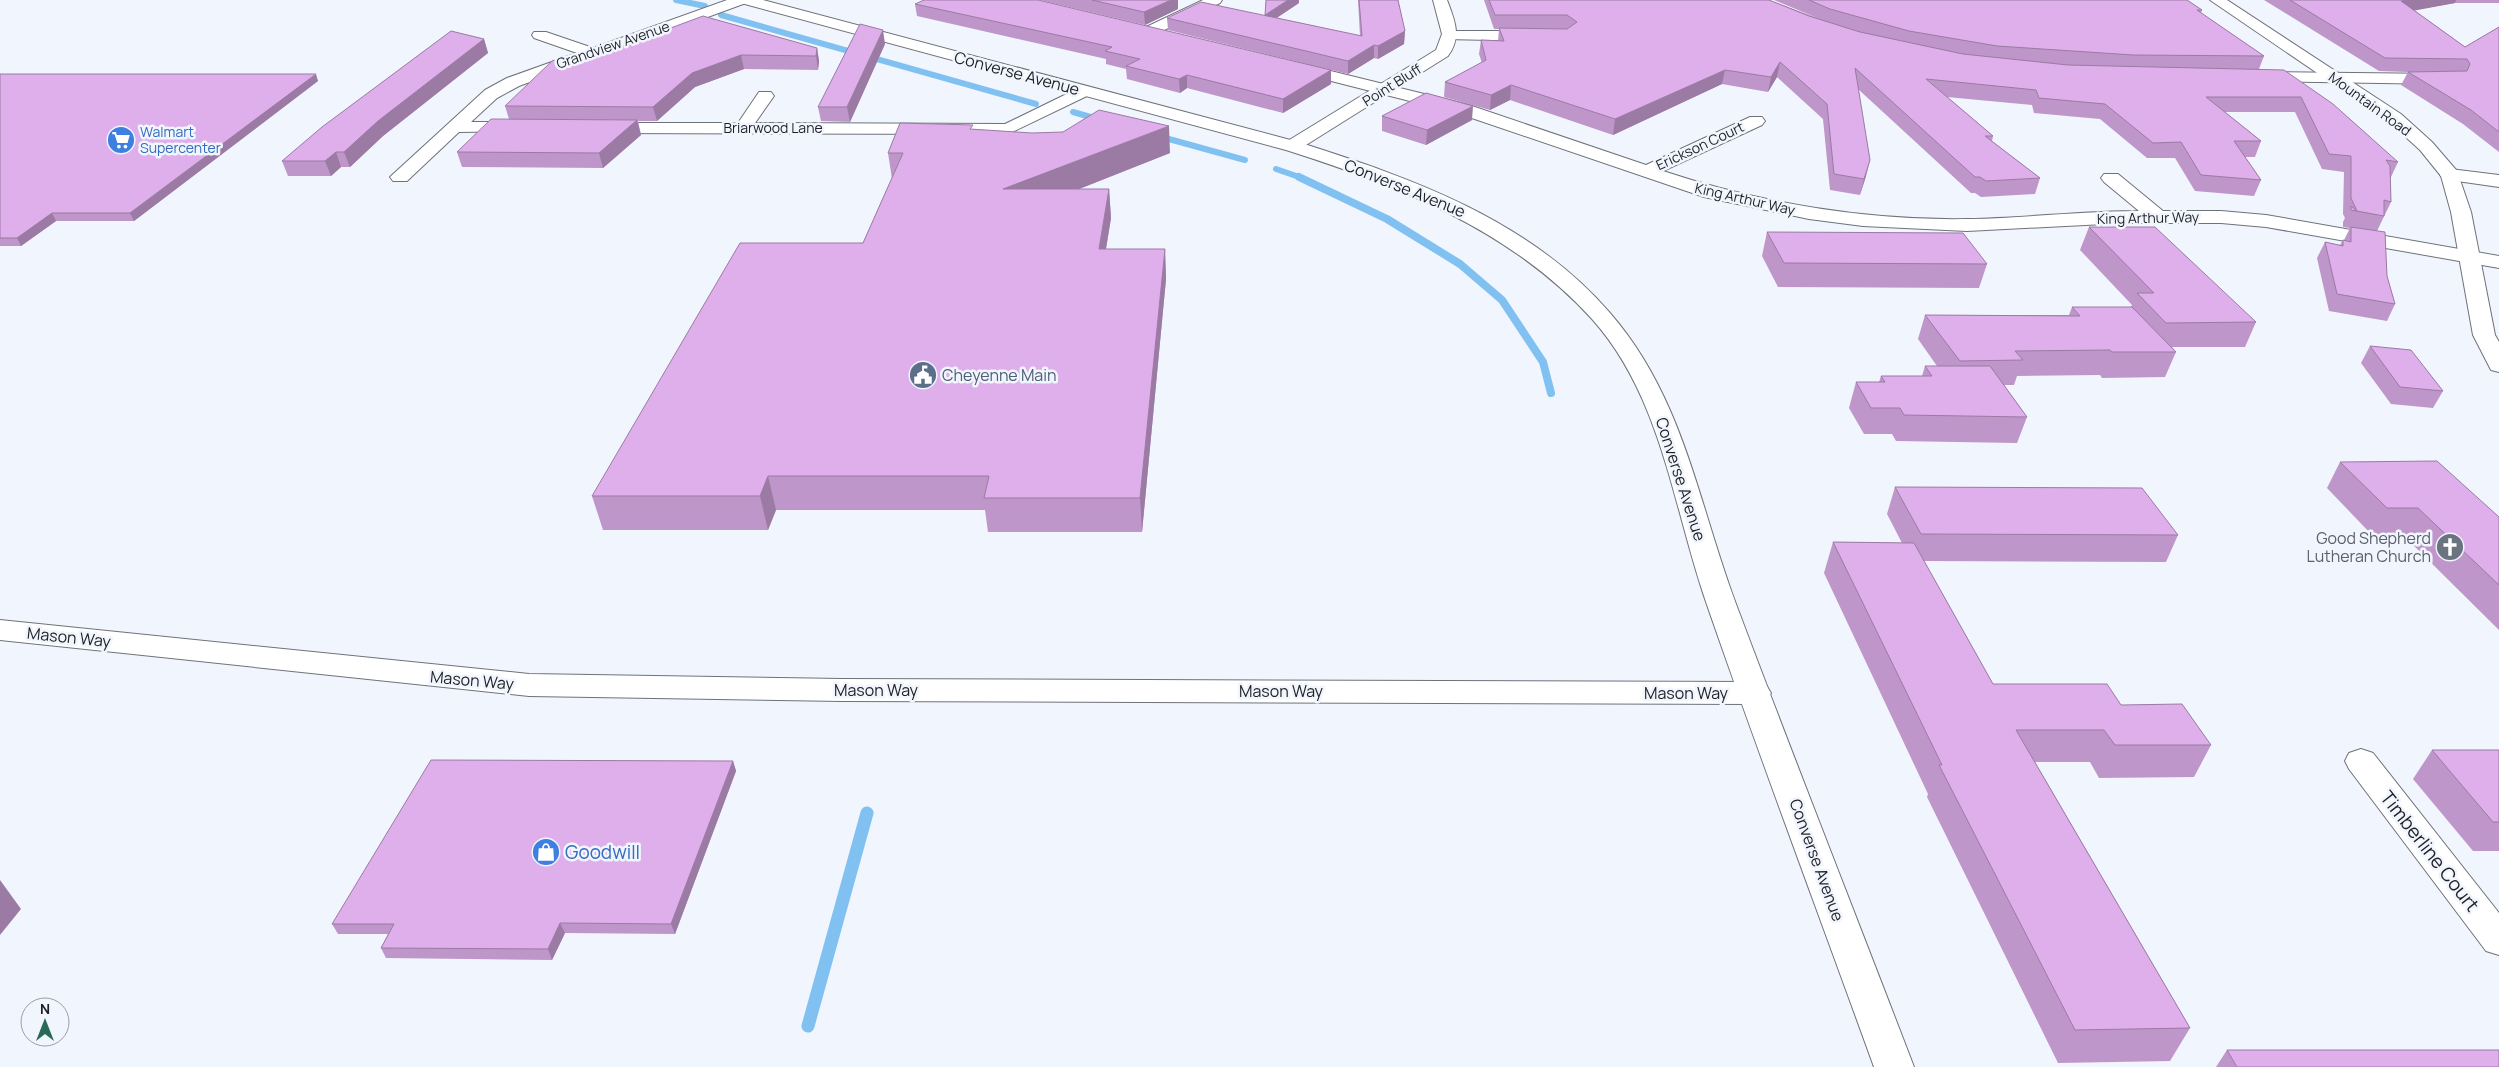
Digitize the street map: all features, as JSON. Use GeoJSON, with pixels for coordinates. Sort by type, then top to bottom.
{"type":"FeatureCollection","features":[{"type":"Feature","properties":{"kind":"street","name":"Grandview Avenue"},"geometry":{"type":"LineString","coordinates":[[400,177],[491,94],[512,82],[741,0]]}},
{"type":"Feature","properties":{"kind":"street","name":"Converse Avenue"},"geometry":{"type":"LineString","coordinates":[[746,0],[1292,146],[1373,172],[1423,191],[1472,215],[1514,241],[1559,275],[1599,313],[1626,346],[1661,417],[1687,488],[1713,581],[1894,1067]]}},
{"type":"Feature","properties":{"kind":"street"},"geometry":{"type":"LineString","coordinates":[[1148,32],[1215,0]]}},
{"type":"Feature","properties":{"kind":"street"},"geometry":{"type":"LineString","coordinates":[[1440,0],[1451,36],[1556,36]]}},
{"type":"Feature","properties":{"kind":"street","name":"Mountain Road"},"geometry":{"type":"LineString","coordinates":[[2217,0],[2395,118],[2426,146],[2450,175],[2461,212],[2484,335],[2499,365]]}},
{"type":"Feature","properties":{"kind":"street"},"geometry":{"type":"LineString","coordinates":[[1129,27],[1177,39]]}},
{"type":"Feature","properties":{"kind":"street"},"geometry":{"type":"LineString","coordinates":[[540,35],[592,53]]}},
{"type":"Feature","properties":{"kind":"street","name":"Point Bluff"},"geometry":{"type":"LineString","coordinates":[[1292,146],[1442,54],[1449,45],[1451,36]]}},
{"type":"Feature","properties":{"kind":"street","name":"King Arthur Way"},"geometry":{"type":"LineString","coordinates":[[1281,64],[1505,122],[1645,172],[1711,193],[1757,204],[1864,220],[1967,225],[2157,216],[2222,217],[2266,221],[2499,262]]}},
{"type":"Feature","properties":{"kind":"street"},"geometry":{"type":"LineString","coordinates":[[2240,77],[2454,79]]}},
{"type":"Feature","properties":{"kind":"street","name":"Briarwood Lane"},"geometry":{"type":"LineString","coordinates":[[583,128],[1008,129],[1083,91]]}},
{"type":"Feature","properties":{"kind":"street"},"geometry":{"type":"LineString","coordinates":[[743,128],[765,96]]}},
{"type":"Feature","properties":{"kind":"street","name":"Erickson Court"},"geometry":{"type":"LineString","coordinates":[[1645,172],[1756,121]]}},
{"type":"Feature","properties":{"kind":"street"},"geometry":{"type":"LineString","coordinates":[[453,127],[533,128]]}},
{"type":"Feature","properties":{"kind":"street"},"geometry":{"type":"LineString","coordinates":[[2450,175],[2499,181]]}},
{"type":"Feature","properties":{"kind":"street"},"geometry":{"type":"LineString","coordinates":[[2111,178],[2157,216]]}},
{"type":"Feature","properties":{"kind":"street","name":"Mason Way"},"geometry":{"type":"LineString","coordinates":[[0,630],[529,685],[802,690],[1755,694]]}},
{"type":"Feature","properties":{"kind":"street","name":"Timberline Court"},"geometry":{"type":"LineString","coordinates":[[2361,761],[2499,940]]}},
{"type":"Feature","properties":{"kind":"building"},"geometry":{"type":"Polygon","coordinates":[[[924,0],[1038,0],[1331,70],[1283,99],[1187,75],[1179,79],[1126,66],[1140,59],[1105,51],[1112,47],[915,4],[924,0]]]}},
{"type":"Feature","properties":{"kind":"building"},"geometry":{"type":"Polygon","coordinates":[[[1092,0],[1171,0],[1144,12],[1092,0]]]}},
{"type":"Feature","properties":{"kind":"building"},"geometry":{"type":"Polygon","coordinates":[[[1266,0],[1288,0],[1265,15],[1266,0]]]}},
{"type":"Feature","properties":{"kind":"building"},"geometry":{"type":"Polygon","coordinates":[[[1359,0],[1398,0],[1405,31],[1378,46],[1374,45],[1348,61],[1167,18],[1201,2],[1362,36],[1359,0]]]}},
{"type":"Feature","properties":{"kind":"building"},"geometry":{"type":"Polygon","coordinates":[[[1489,0],[1769,0],[1809,16],[1860,32],[1963,54],[2068,65],[2284,70],[2333,104],[2398,162],[2386,160],[2390,166],[2391,202],[2384,200],[2384,216],[2351,210],[2351,206],[2357,211],[2351,198],[2351,156],[2329,154],[2301,97],[2206,97],[2261,141],[2234,141],[2261,180],[2201,175],[2181,142],[2153,143],[2105,104],[2039,98],[2036,90],[1926,79],[1993,136],[1985,136],[2040,178],[1986,181],[1980,177],[1975,177],[1855,68],[1870,160],[1864,179],[1834,174],[1827,104],[1780,62],[1771,77],[1725,70],[1615,119],[1511,85],[1491,95],[1445,82],[1486,60],[1481,40],[1504,41],[1499,28],[1567,29],[1577,22],[1567,15],[1495,15],[1489,0]]]}},
{"type":"Feature","properties":{"kind":"building"},"geometry":{"type":"Polygon","coordinates":[[[1809,0],[2187,0],[2202,10],[2197,10],[2264,56],[2133,55],[1997,46],[1909,31],[1830,9],[1809,0]]]}},
{"type":"Feature","properties":{"kind":"building"},"geometry":{"type":"Polygon","coordinates":[[[2290,0],[2408,0],[2401,1],[2465,47],[2499,27],[2499,132],[2471,110],[2408,72],[2467,71],[2470,64],[2467,59],[2385,58],[2290,0]]]}},
{"type":"Feature","properties":{"kind":"building"},"geometry":{"type":"Polygon","coordinates":[[[703,16],[817,48],[816,56],[741,55],[692,73],[653,107],[505,106],[552,61],[561,58],[579,62],[703,16]]]}},
{"type":"Feature","properties":{"kind":"building"},"geometry":{"type":"Polygon","coordinates":[[[860,24],[883,30],[847,107],[818,107],[860,24]]]}},
{"type":"Feature","properties":{"kind":"building"},"geometry":{"type":"Polygon","coordinates":[[[451,31],[484,39],[378,121],[344,152],[336,152],[325,161],[282,161],[322,127],[451,31]]]}},
{"type":"Feature","properties":{"kind":"building","name":"Walmart Supercenter"},"geometry":{"type":"Polygon","coordinates":[[[0,74],[316,74],[130,213],[52,213],[17,238],[0,238],[0,74]]]}},
{"type":"Feature","properties":{"kind":"building"},"geometry":{"type":"Polygon","coordinates":[[[1426,93],[1473,106],[1427,130],[1382,116],[1426,93]]]}},
{"type":"Feature","properties":{"kind":"building","name":"Cheyenne Main"},"geometry":{"type":"Polygon","coordinates":[[[1099,110],[1169,126],[1003,189],[1109,189],[1099,249],[1165,249],[1140,498],[984,498],[989,476],[768,476],[760,496],[592,496],[740,243],[863,243],[903,153],[888,153],[900,123],[973,125],[970,129],[1032,133],[1063,132],[1099,110]]]}},
{"type":"Feature","properties":{"kind":"building"},"geometry":{"type":"Polygon","coordinates":[[[491,119],[637,120],[599,153],[457,152],[491,119]]]}},
{"type":"Feature","properties":{"kind":"building"},"geometry":{"type":"Polygon","coordinates":[[[2089,227],[2155,227],[2256,322],[2166,323],[2137,293],[2154,293],[2089,227]]]}},
{"type":"Feature","properties":{"kind":"building"},"geometry":{"type":"Polygon","coordinates":[[[2351,227],[2385,232],[2387,276],[2395,304],[2337,294],[2325,242],[2343,246],[2343,240],[2351,242],[2351,227]]]}},
{"type":"Feature","properties":{"kind":"building"},"geometry":{"type":"Polygon","coordinates":[[[1767,232],[1963,233],[1987,264],[1784,263],[1767,232]]]}},
{"type":"Feature","properties":{"kind":"building"},"geometry":{"type":"Polygon","coordinates":[[[2072,307],[2132,307],[2176,352],[2112,352],[2110,350],[2015,351],[2023,360],[1960,361],[1925,315],[2080,316],[2072,307]]]}},
{"type":"Feature","properties":{"kind":"building"},"geometry":{"type":"Polygon","coordinates":[[[2370,346],[2411,350],[2443,391],[2400,387],[2370,346]]]}},
{"type":"Feature","properties":{"kind":"building"},"geometry":{"type":"Polygon","coordinates":[[[1925,366],[1990,366],[2027,417],[1904,415],[1900,408],[1871,408],[1856,382],[1885,382],[1881,376],[1932,376],[1925,366]]]}},
{"type":"Feature","properties":{"kind":"building"},"geometry":{"type":"Polygon","coordinates":[[[2437,461],[2499,517],[2499,585],[2418,508],[2387,508],[2340,462],[2437,461]]]}},
{"type":"Feature","properties":{"kind":"building"},"geometry":{"type":"Polygon","coordinates":[[[1895,487],[2142,488],[2178,535],[1921,534],[1895,487]]]}},
{"type":"Feature","properties":{"kind":"building"},"geometry":{"type":"Polygon","coordinates":[[[1833,542],[1914,543],[1993,684],[2107,684],[2121,705],[2182,704],[2211,745],[2115,745],[2104,730],[2016,730],[2190,1028],[2075,1030],[1939,765],[1942,765],[1833,542]]]}},
{"type":"Feature","properties":{"kind":"building"},"geometry":{"type":"Polygon","coordinates":[[[2432,750],[2499,750],[2499,822],[2493,822],[2432,750]]]}},
{"type":"Feature","properties":{"kind":"building","name":"Goodwill"},"geometry":{"type":"Polygon","coordinates":[[[431,760],[733,761],[671,924],[560,923],[548,949],[381,948],[394,924],[332,924],[431,760]]]}},
{"type":"Feature","properties":{"kind":"building"},"geometry":{"type":"Polygon","coordinates":[[[2227,1050],[2499,1050],[2499,1067],[2237,1067],[2227,1050]]]}},
{"type":"Feature","properties":{"kind":"waterway"},"geometry":{"type":"LineString","coordinates":[[676,0],[705,6]]}},
{"type":"Feature","properties":{"kind":"waterway"},"geometry":{"type":"LineString","coordinates":[[721,15],[1036,104]]}},
{"type":"Feature","properties":{"kind":"waterway"},"geometry":{"type":"LineString","coordinates":[[1073,112],[1101,120]]}},
{"type":"Feature","properties":{"kind":"waterway"},"geometry":{"type":"LineString","coordinates":[[1158,136],[1245,160]]}},
{"type":"Feature","properties":{"kind":"waterway"},"geometry":{"type":"LineString","coordinates":[[1276,169],[1302,178]]}},
{"type":"Feature","properties":{"kind":"waterway"},"geometry":{"type":"LineString","coordinates":[[1299,177],[1387,219],[1460,264],[1502,300],[1543,362],[1551,393]]}},
{"type":"Feature","properties":{"kind":"waterway"},"geometry":{"type":"LineString","coordinates":[[808,1026],[867,813]]}},
{"type":"Feature","properties":{"kind":"place","name":"Walmart Supercenter"},"geometry":{"type":"Point","coordinates":[121,140]}},
{"type":"Feature","properties":{"kind":"place","name":"Cheyenne Main"},"geometry":{"type":"Point","coordinates":[923,375]}},
{"type":"Feature","properties":{"kind":"place","name":"Good Shepherd Lutheran Church"},"geometry":{"type":"Point","coordinates":[2450,547]}},
{"type":"Feature","properties":{"kind":"place","name":"Goodwill"},"geometry":{"type":"Point","coordinates":[546,852]}}]}
